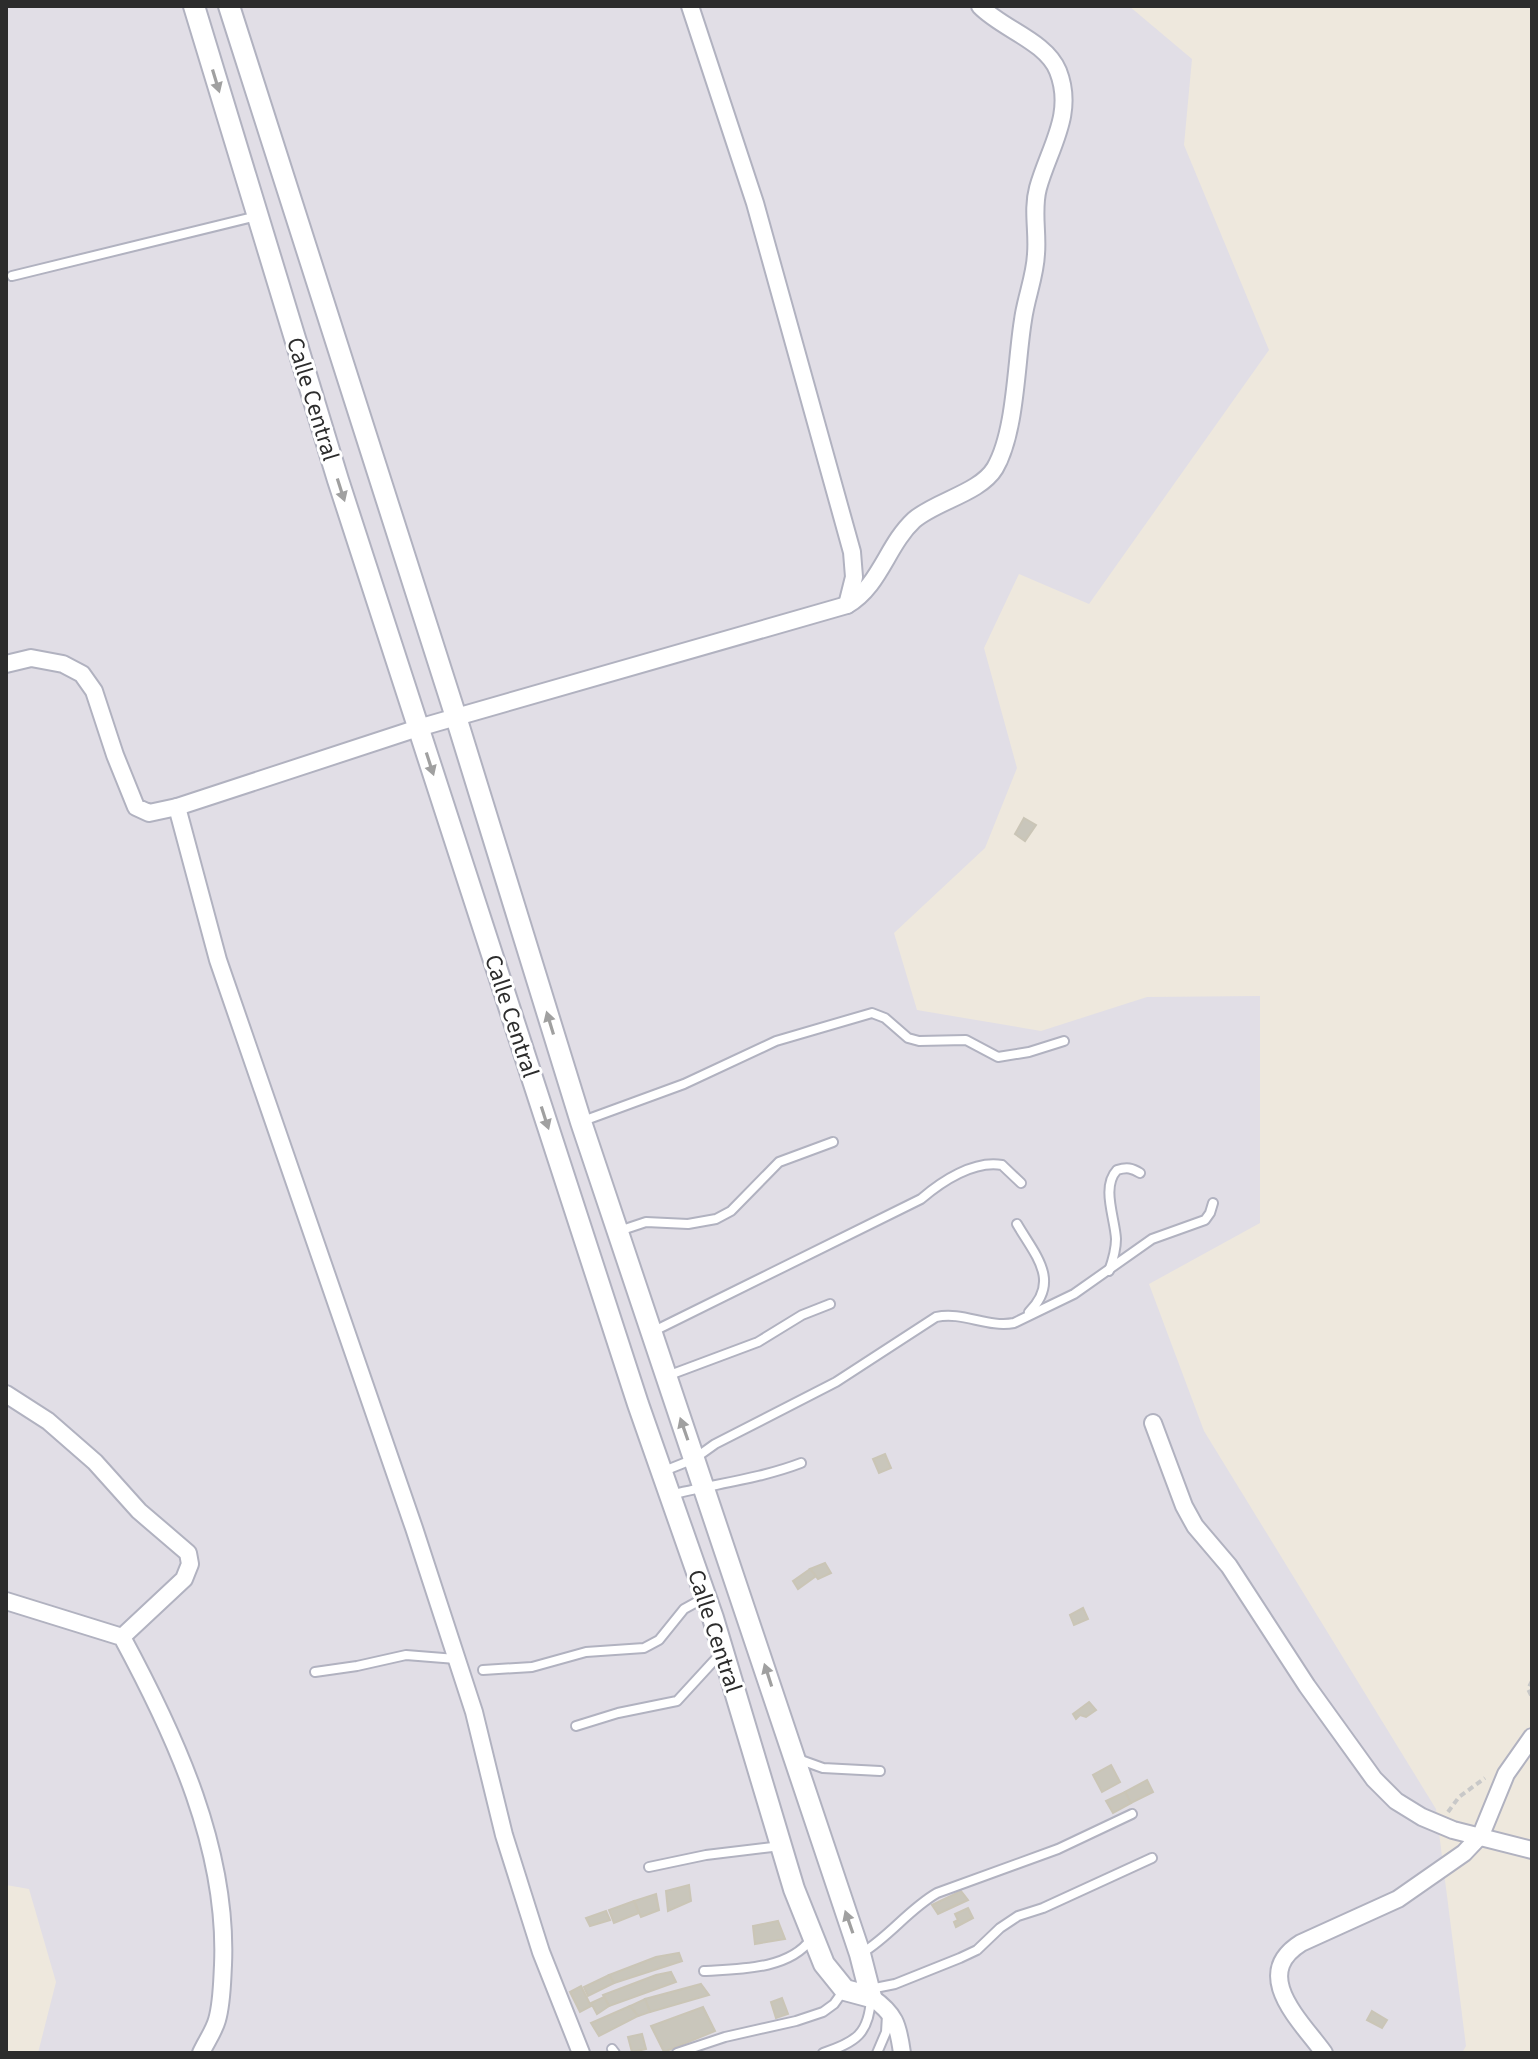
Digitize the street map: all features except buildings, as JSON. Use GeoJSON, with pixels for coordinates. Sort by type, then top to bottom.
{"type":"FeatureCollection","features":[{"type":"Feature","properties":{"kind":"street","name":"Calle Central"},"geometry":{"type":"LineString","coordinates":[[194,6],[338,480],[661,1472],[705,1598],[794,1889],[824,1964],[845,1990]]}},
{"type":"Feature","properties":{"kind":"street","name":"Calle Central"},"geometry":{"type":"LineString","coordinates":[[229,6],[456,717],[581,1122],[860,1954],[876,1997],[899,2031],[902,2053]]}},
{"type":"Feature","properties":{"kind":"street"},"geometry":{"type":"LineString","coordinates":[[690,6],[755,203],[852,552],[854,577],[847,605]]}},
{"type":"Feature","properties":{"kind":"street"},"geometry":{"type":"LineString","coordinates":[[6,664],[31,658],[63,664],[82,674],[94,691],[136,807],[149,813],[177,807],[418,728],[847,605],[869,588],[915,519],[989,476],[1006,443],[1023,318],[1035,271],[1034,208],[1037,189],[1062,124],[1064,99],[1060,75],[1046,54],[992,18],[980,6]]}},
{"type":"Feature","properties":{"kind":"street"},"geometry":{"type":"LineString","coordinates":[[177,807],[218,960],[457,1659],[474,1712],[508,1850],[541,1952],[581,2053]]}},
{"type":"Feature","properties":{"kind":"street"},"geometry":{"type":"LineString","coordinates":[[6,1394],[48,1421],[95,1462],[139,1511],[188,1553],[190,1564],[184,1579],[122,1637]]}},
{"type":"Feature","properties":{"kind":"street"},"geometry":{"type":"LineString","coordinates":[[1153,1423],[1184,1506],[1195,1526],[1229,1566],[1307,1686],[1374,1779],[1396,1801],[1422,1817],[1453,1830],[1532,1850]]}},
{"type":"Feature","properties":{"kind":"street"},"geometry":{"type":"LineString","coordinates":[[6,1601],[122,1637],[181,1756],[213,1861],[224,1941],[217,2020],[201,2053]]}},
{"type":"Feature","properties":{"kind":"street"},"geometry":{"type":"LineString","coordinates":[[1324,2053],[1280,1989],[1279,1969],[1289,1951],[1322,1932],[1398,1899],[1464,1853],[1481,1835],[1506,1774],[1532,1737]]}},
{"type":"Feature","properties":{"kind":"street"},"geometry":{"type":"LineString","coordinates":[[845,1990],[876,1997]]}},
{"type":"Feature","properties":{"kind":"lane"},"geometry":{"type":"LineString","coordinates":[[12,276],[258,216]]}},
{"type":"Feature","properties":{"kind":"lane"},"geometry":{"type":"LineString","coordinates":[[581,1122],[684,1084],[776,1041],[872,1013],[885,1018],[908,1038],[919,1041],[966,1040],[998,1057],[1029,1052],[1064,1041]]}},
{"type":"Feature","properties":{"kind":"lane"},"geometry":{"type":"LineString","coordinates":[[618,1231],[646,1222],[688,1224],[716,1219],[738,1205],[779,1162],[833,1142]]}},
{"type":"Feature","properties":{"kind":"lane"},"geometry":{"type":"LineString","coordinates":[[652,1332],[921,1199],[940,1185],[980,1165],[1002,1165],[1021,1183]]}},
{"type":"Feature","properties":{"kind":"lane"},"geometry":{"type":"LineString","coordinates":[[1109,1271],[1116,1241],[1110,1197],[1111,1176],[1124,1168],[1133,1168],[1140,1173]]}},
{"type":"Feature","properties":{"kind":"lane"},"geometry":{"type":"LineString","coordinates":[[661,1472],[694,1459],[715,1444],[836,1382],[936,1317],[948,1314],[1004,1325],[1074,1294],[1152,1239],[1205,1220],[1213,1203]]}},
{"type":"Feature","properties":{"kind":"lane"},"geometry":{"type":"LineString","coordinates":[[1017,1224],[1045,1275],[1041,1299],[1022,1319]]}},
{"type":"Feature","properties":{"kind":"lane"},"geometry":{"type":"LineString","coordinates":[[667,1376],[758,1342],[802,1315],[830,1304]]}},
{"type":"Feature","properties":{"kind":"lane"},"geometry":{"type":"LineString","coordinates":[[669,1496],[753,1479],[801,1463]]}},
{"type":"Feature","properties":{"kind":"lane"},"geometry":{"type":"LineString","coordinates":[[483,1670],[532,1667],[586,1652],[644,1648],[659,1640],[684,1609],[705,1598]]}},
{"type":"Feature","properties":{"kind":"lane"},"geometry":{"type":"LineString","coordinates":[[576,1726],[618,1713],[677,1701],[722,1651]]}},
{"type":"Feature","properties":{"kind":"lane"},"geometry":{"type":"LineString","coordinates":[[315,1672],[406,1655],[457,1659]]}},
{"type":"Feature","properties":{"kind":"lane"},"geometry":{"type":"LineString","coordinates":[[795,1758],[823,1768],[880,1771]]}},
{"type":"Feature","properties":{"kind":"lane"},"geometry":{"type":"LineString","coordinates":[[860,1954],[937,1893],[1058,1849],[1132,1814]]}},
{"type":"Feature","properties":{"kind":"lane"},"geometry":{"type":"LineString","coordinates":[[649,1867],[706,1855],[781,1846]]}},
{"type":"Feature","properties":{"kind":"lane"},"geometry":{"type":"LineString","coordinates":[[823,2053],[849,2043],[865,2030],[876,1997],[895,1984],[977,1950],[1018,1916],[1152,1858]]}},
{"type":"Feature","properties":{"kind":"lane"},"geometry":{"type":"LineString","coordinates":[[704,1971],[751,1968],[771,1963],[801,1950],[813,1936]]}},
{"type":"Feature","properties":{"kind":"lane"},"geometry":{"type":"LineString","coordinates":[[677,2053],[725,2037],[823,2012],[845,1990]]}},
{"type":"Feature","properties":{"kind":"lane"},"geometry":{"type":"LineString","coordinates":[[876,1997],[886,2032],[877,2053]]}},
{"type":"Feature","properties":{"kind":"path"},"geometry":{"type":"LineString","coordinates":[[1532,1681],[1528,1689],[1532,1697]]}},
{"type":"Feature","properties":{"kind":"shaded area"},"geometry":{"type":"Polygon","coordinates":[[[6,6],[1129,6],[1192,59],[1184,145],[1269,350],[1089,604],[1019,574],[984,648],[1017,768],[985,848],[894,933],[917,1010],[1041,1031],[1147,997],[1260,996],[1260,1223],[1149,1284],[1204,1431],[1436,1809],[1466,2046],[1462,2053],[38,2053],[56,1982],[29,1889],[6,1885],[6,6]]]}}]}
